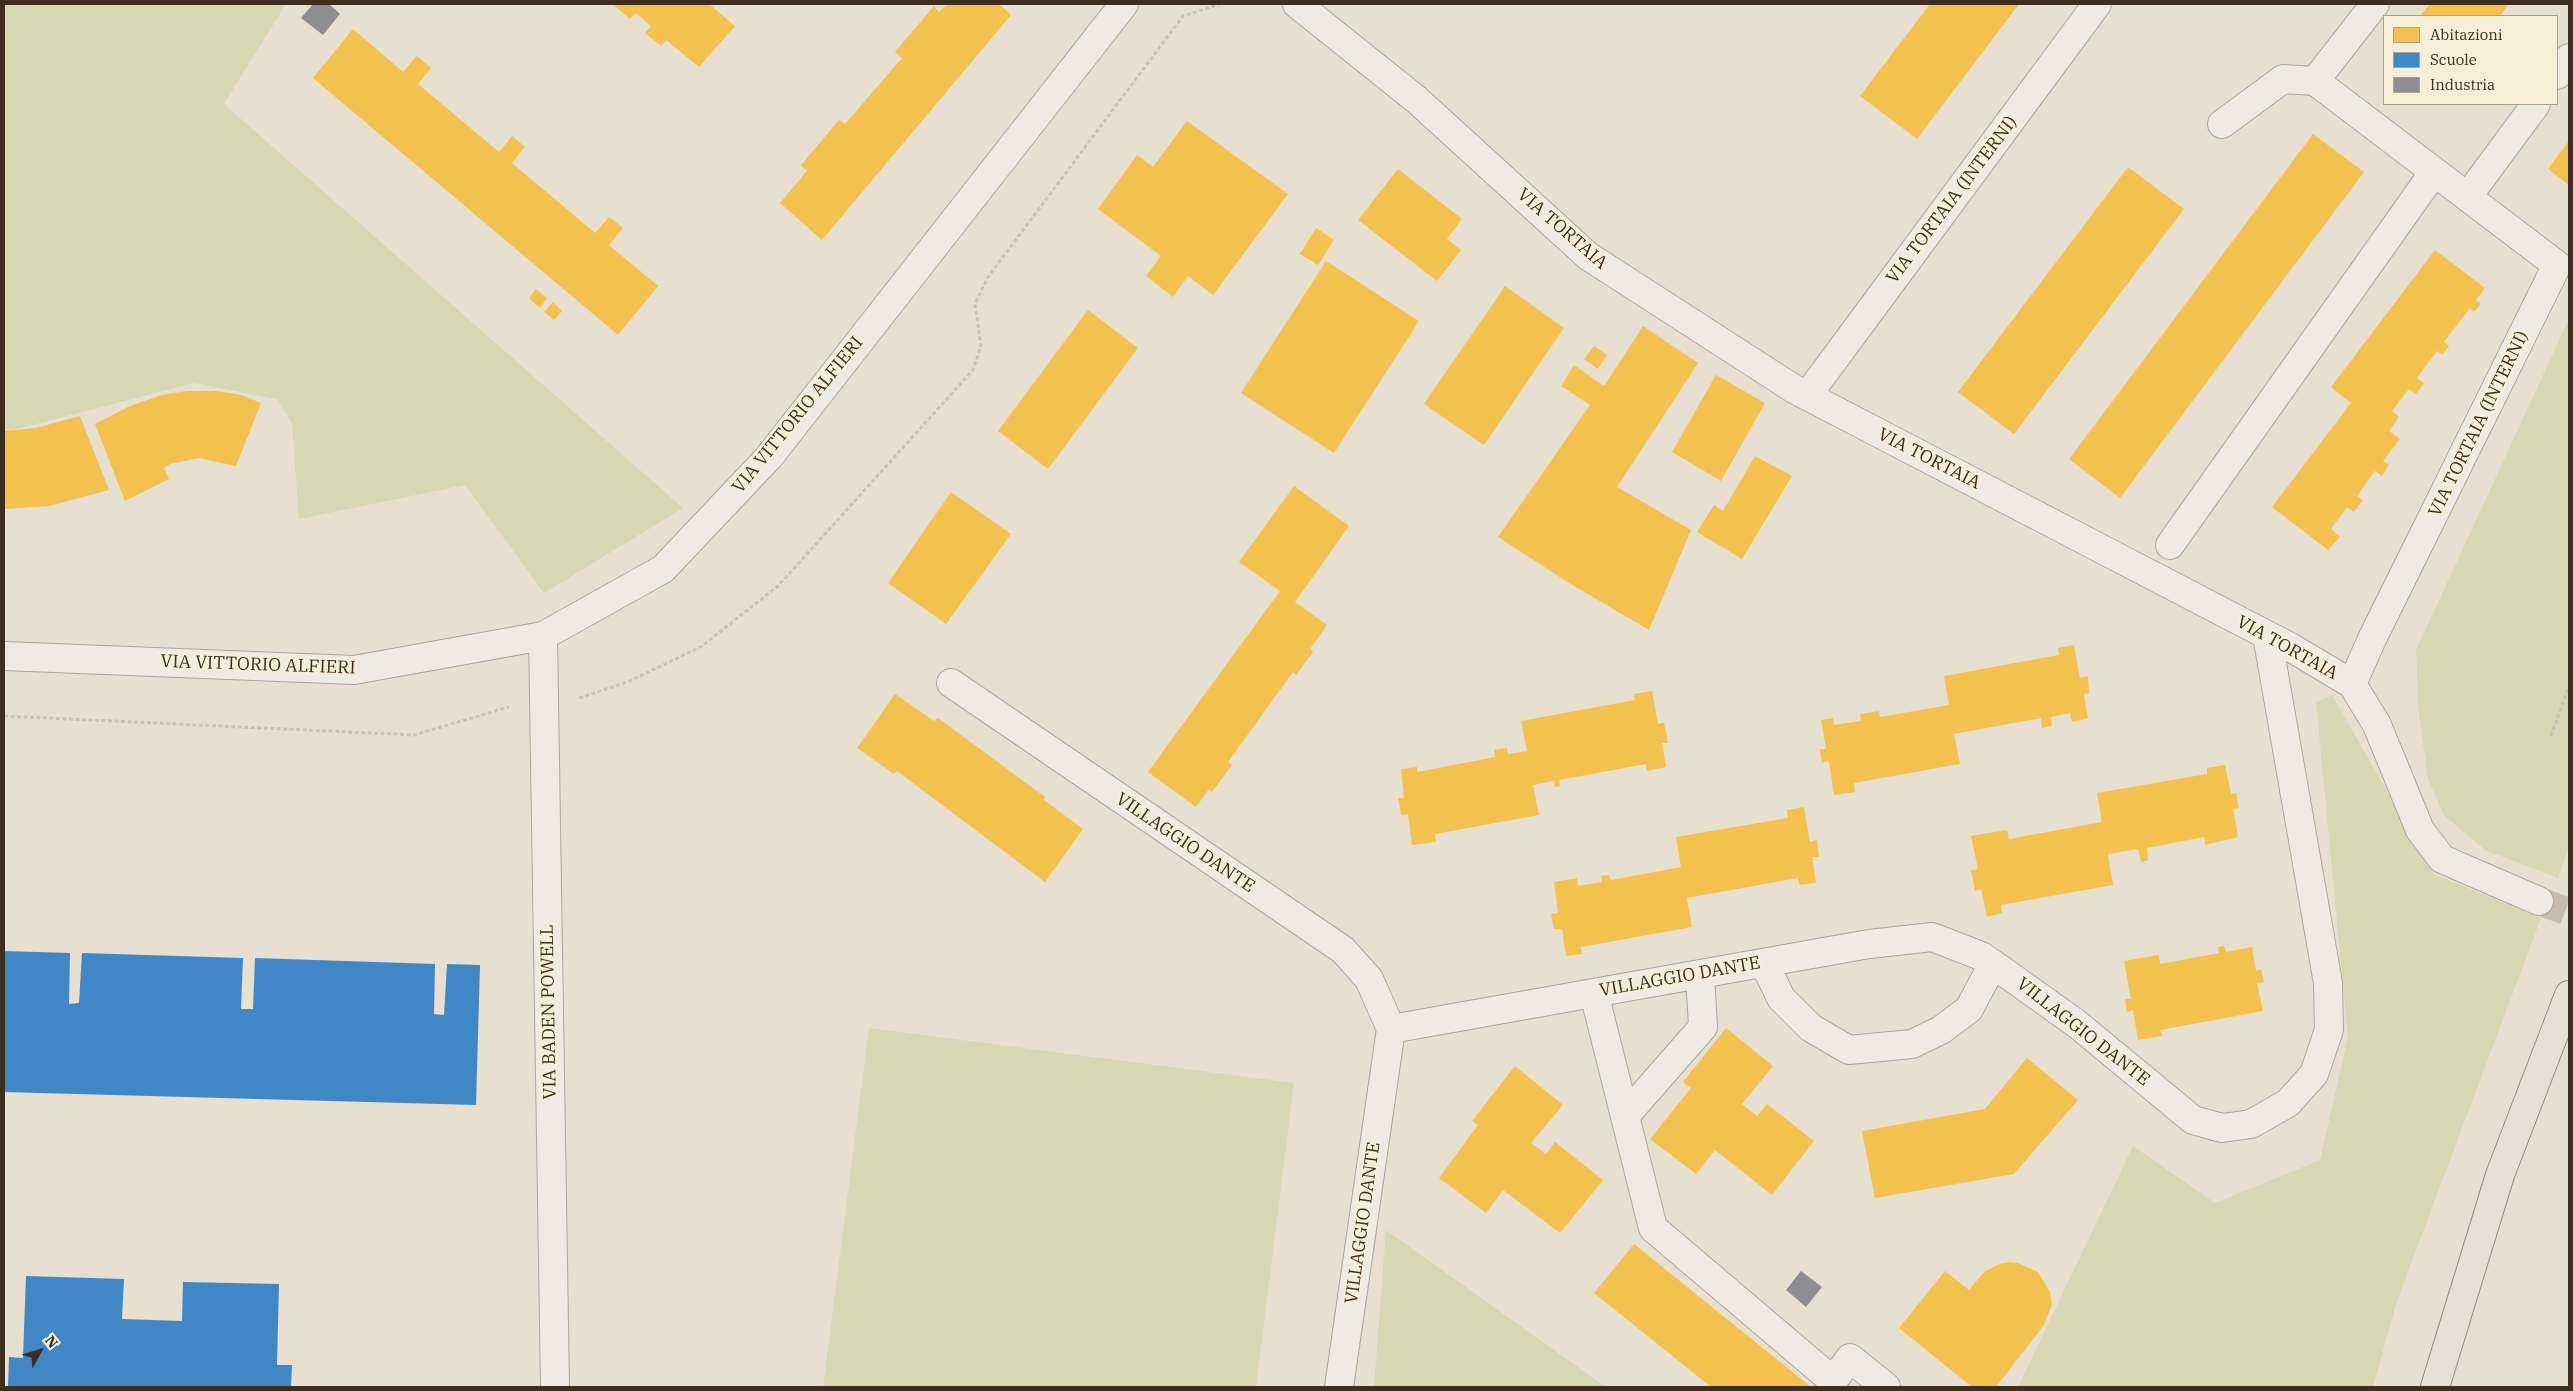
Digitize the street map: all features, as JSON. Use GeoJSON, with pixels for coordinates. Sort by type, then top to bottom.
{"type":"FeatureCollection","features":[{"type":"Feature","properties":{"kind":"main road"},"geometry":{"type":"LineString","coordinates":[[2435,1387],[2500,1175],[2569,995]]}},
{"type":"Feature","properties":{"kind":"street","name":"VIA VITTORIO ALFIERI"},"geometry":{"type":"LineString","coordinates":[[4,656],[354,670],[543,636],[663,569],[769,457],[1124,4]]}},
{"type":"Feature","properties":{"kind":"street","name":"VIA TORTAIA"},"geometry":{"type":"LineString","coordinates":[[1297,4],[1418,100],[1588,256],[1807,396],[2267,635],[2352,684],[2377,724],[2420,830],[2442,859],[2539,901]]}},
{"type":"Feature","properties":{"kind":"street","name":"VIA TORTAIA (INTERNI)"},"geometry":{"type":"LineString","coordinates":[[1807,396],[2096,4]]}},
{"type":"Feature","properties":{"kind":"street"},"geometry":{"type":"LineString","coordinates":[[2222,124],[2283,80],[2315,82],[2375,4]]}},
{"type":"Feature","properties":{"kind":"street"},"geometry":{"type":"LineString","coordinates":[[2558,74],[2569,58]]}},
{"type":"Feature","properties":{"kind":"street","name":"VIA TORTAIA (INTERNI)"},"geometry":{"type":"LineString","coordinates":[[2315,82],[2557,265],[2372,639],[2352,684]]}},
{"type":"Feature","properties":{"kind":"street"},"geometry":{"type":"LineString","coordinates":[[2468,196],[2535,105]]}},
{"type":"Feature","properties":{"kind":"street"},"geometry":{"type":"LineString","coordinates":[[2170,545],[2434,172]]}},
{"type":"Feature","properties":{"kind":"street","name":"VILLAGGIO DANTE"},"geometry":{"type":"LineString","coordinates":[[1391,1029],[1869,944],[1932,938],[1981,956],[1993,964],[2077,1024],[2193,1120],[2222,1128],[2251,1124],[2288,1103],[2314,1074],[2329,1030],[2328,983],[2267,635]]}},
{"type":"Feature","properties":{"kind":"street","name":"VIA BADEN POWELL"},"geometry":{"type":"LineString","coordinates":[[543,636],[555,1387]]}},
{"type":"Feature","properties":{"kind":"street","name":"VILLAGGIO DANTE"},"geometry":{"type":"LineString","coordinates":[[951,683],[1343,950],[1369,979],[1391,1029],[1339,1387]]}},
{"type":"Feature","properties":{"kind":"street"},"geometry":{"type":"LineString","coordinates":[[1764,963],[1781,998],[1811,1028],[1849,1050],[1912,1044],[1941,1030],[1969,1008],[1993,964]]}},
{"type":"Feature","properties":{"kind":"street"},"geometry":{"type":"LineString","coordinates":[[1625,1116],[1703,1027],[1700,974]]}},
{"type":"Feature","properties":{"kind":"street"},"geometry":{"type":"LineString","coordinates":[[1594,993],[1652,1228],[1832,1381],[1850,1358],[1886,1387]]}},
{"type":"Feature","properties":{"kind":"path"},"geometry":{"type":"LineString","coordinates":[[581,698],[630,680],[702,646],[778,586],[974,370],[981,346],[975,304],[988,277],[1183,16],[1220,4]]}},
{"type":"Feature","properties":{"kind":"path"},"geometry":{"type":"LineString","coordinates":[[2551,736],[2569,686]]}},
{"type":"Feature","properties":{"kind":"path"},"geometry":{"type":"LineString","coordinates":[[4,716],[414,735],[499,708]]}},
{"type":"Feature","properties":{"kind":"green space"},"geometry":{"type":"Polygon","coordinates":[[[4,4],[286,4],[224,104],[683,508],[544,593],[465,485],[299,519],[292,424],[277,399],[194,383],[13,430],[4,430],[4,4]]]}},
{"type":"Feature","properties":{"kind":"green space"},"geometry":{"type":"Polygon","coordinates":[[[2569,319],[2569,847],[2558,878],[2485,850],[2444,815],[2428,779],[2419,715],[2416,650],[2569,319]]]}},
{"type":"Feature","properties":{"kind":"green space"},"geometry":{"type":"Polygon","coordinates":[[[2332,695],[2434,874],[2541,918],[2397,1301],[2373,1387],[2018,1387],[2133,1146],[2215,1203],[2320,1160],[2348,1037],[2316,702],[2332,695]]]}},
{"type":"Feature","properties":{"kind":"green space"},"geometry":{"type":"Polygon","coordinates":[[[869,1028],[1294,1083],[1256,1387],[823,1387],[869,1028]]]}},
{"type":"Feature","properties":{"kind":"green space"},"geometry":{"type":"Polygon","coordinates":[[[1386,1230],[1606,1387],[1374,1387],[1386,1230]]]}},
{"type":"Feature","properties":{"kind":"building: Abitazioni"},"geometry":{"type":"Polygon","coordinates":[[[615,4],[709,4],[735,26],[699,67],[666,40],[661,46],[645,33],[651,26],[636,13],[630,19],[615,4]]]}},
{"type":"Feature","properties":{"kind":"building: Abitazioni"},"geometry":{"type":"Polygon","coordinates":[[[947,4],[999,4],[1011,15],[822,240],[780,203],[807,171],[801,165],[839,120],[845,124],[902,58],[895,52],[934,6],[939,12],[947,4]]]}},
{"type":"Feature","properties":{"kind":"building: Abitazioni"},"geometry":{"type":"Polygon","coordinates":[[[1930,4],[2019,4],[1917,139],[1860,96],[1930,4]]]}},
{"type":"Feature","properties":{"kind":"building: Abitazioni"},"geometry":{"type":"Polygon","coordinates":[[[2430,4],[2509,4],[2501,15],[2421,15],[2430,4]]]}},
{"type":"Feature","properties":{"kind":"building: Abitazioni"},"geometry":{"type":"Polygon","coordinates":[[[353,29],[403,72],[417,56],[431,68],[418,84],[499,152],[512,136],[525,147],[512,163],[595,233],[609,217],[623,228],[609,245],[658,286],[618,335],[313,78],[353,29]]]}},
{"type":"Feature","properties":{"kind":"building: Abitazioni"},"geometry":{"type":"Polygon","coordinates":[[[1187,121],[1288,194],[1213,295],[1188,276],[1173,297],[1146,276],[1161,256],[1098,209],[1137,155],[1153,167],[1187,121]]]}},
{"type":"Feature","properties":{"kind":"building: Abitazioni"},"geometry":{"type":"Polygon","coordinates":[[[2313,134],[2364,172],[2120,498],[2069,459],[2313,134]]]}},
{"type":"Feature","properties":{"kind":"building: Abitazioni"},"geometry":{"type":"Polygon","coordinates":[[[2569,141],[2569,185],[2548,169],[2569,141]]]}},
{"type":"Feature","properties":{"kind":"building: Abitazioni"},"geometry":{"type":"Polygon","coordinates":[[[2128,167],[2184,209],[2014,434],[1958,392],[2128,167]]]}},
{"type":"Feature","properties":{"kind":"building: Abitazioni"},"geometry":{"type":"Polygon","coordinates":[[[1398,169],[1462,219],[1447,239],[1461,250],[1437,281],[1358,220],[1398,169]]]}},
{"type":"Feature","properties":{"kind":"building: Abitazioni"},"geometry":{"type":"Polygon","coordinates":[[[1316,228],[1334,240],[1318,265],[1300,254],[1316,228]]]}},
{"type":"Feature","properties":{"kind":"building: Abitazioni"},"geometry":{"type":"Polygon","coordinates":[[[2435,250],[2485,288],[2476,300],[2481,304],[2474,312],[2470,308],[2444,342],[2449,346],[2442,355],[2437,351],[2417,378],[2424,383],[2416,394],[2409,389],[2392,411],[2399,417],[2389,431],[2400,439],[2383,461],[2389,465],[2382,476],[2375,471],[2357,496],[2363,500],[2354,512],[2347,507],[2331,529],[2340,537],[2328,550],[2272,507],[2351,403],[2331,387],[2435,250]]]}},
{"type":"Feature","properties":{"kind":"building: Abitazioni"},"geometry":{"type":"Polygon","coordinates":[[[1326,261],[1419,321],[1334,453],[1241,393],[1326,261]]]}},
{"type":"Feature","properties":{"kind":"building: Abitazioni"},"geometry":{"type":"Polygon","coordinates":[[[1505,286],[1564,328],[1484,445],[1424,404],[1505,286]]]}},
{"type":"Feature","properties":{"kind":"building: Abitazioni"},"geometry":{"type":"Polygon","coordinates":[[[536,289],[547,298],[540,308],[529,298],[536,289]]]}},
{"type":"Feature","properties":{"kind":"building: Abitazioni"},"geometry":{"type":"Polygon","coordinates":[[[553,302],[562,311],[554,320],[544,312],[553,302]]]}},
{"type":"Feature","properties":{"kind":"building: Abitazioni"},"geometry":{"type":"Polygon","coordinates":[[[1088,310],[1138,348],[1048,469],[998,431],[1088,310]]]}},
{"type":"Feature","properties":{"kind":"building: Abitazioni"},"geometry":{"type":"Polygon","coordinates":[[[1643,326],[1698,363],[1617,487],[1691,530],[1649,630],[1569,583],[1498,537],[1590,405],[1561,386],[1574,365],[1604,386],[1643,326]]]}},
{"type":"Feature","properties":{"kind":"building: Abitazioni"},"geometry":{"type":"Polygon","coordinates":[[[1594,346],[1607,355],[1598,369],[1584,359],[1594,346]]]}},
{"type":"Feature","properties":{"kind":"building: Abitazioni"},"geometry":{"type":"Polygon","coordinates":[[[1716,375],[1765,403],[1721,481],[1672,452],[1716,375]]]}},
{"type":"Feature","properties":{"kind":"building: Abitazioni"},"geometry":{"type":"Polygon","coordinates":[[[187,391],[216,391],[242,395],[261,403],[236,466],[199,458],[170,464],[164,468],[169,479],[125,501],[95,424],[130,406],[162,395],[187,391]]]}},
{"type":"Feature","properties":{"kind":"building: Abitazioni"},"geometry":{"type":"Polygon","coordinates":[[[80,416],[109,490],[49,506],[4,509],[4,431],[36,428],[80,416]]]}},
{"type":"Feature","properties":{"kind":"building: Abitazioni"},"geometry":{"type":"Polygon","coordinates":[[[1755,456],[1792,476],[1742,559],[1697,532],[1714,505],[1723,511],[1755,456]]]}},
{"type":"Feature","properties":{"kind":"building: Abitazioni"},"geometry":{"type":"Polygon","coordinates":[[[1294,486],[1349,526],[1295,602],[1327,625],[1310,649],[1313,652],[1296,675],[1293,672],[1228,762],[1232,765],[1212,792],[1209,789],[1196,807],[1148,772],[1280,591],[1239,562],[1294,486]]]}},
{"type":"Feature","properties":{"kind":"building: Abitazioni"},"geometry":{"type":"Polygon","coordinates":[[[951,492],[1011,534],[946,624],[888,583],[951,492]]]}},
{"type":"Feature","properties":{"kind":"building: Abitazioni"},"geometry":{"type":"Polygon","coordinates":[[[2074,645],[2080,678],[2088,676],[2089,693],[2084,694],[2088,718],[2072,722],[2070,713],[2051,717],[2052,726],[2042,728],[2041,718],[1954,734],[1960,764],[1854,783],[1855,792],[1834,795],[1829,761],[1822,763],[1820,749],[1826,749],[1821,720],[1833,718],[1834,725],[1861,721],[1860,714],[1879,711],[1880,717],[1949,705],[1944,676],[2059,655],[2058,648],[2074,645]]]}},
{"type":"Feature","properties":{"kind":"building: Abitazioni"},"geometry":{"type":"Polygon","coordinates":[[[1652,691],[1658,724],[1664,723],[1668,743],[1662,743],[1666,767],[1647,771],[1646,764],[1559,780],[1560,786],[1555,787],[1554,781],[1533,785],[1539,815],[1435,834],[1436,842],[1412,845],[1408,814],[1401,815],[1398,798],[1404,798],[1401,769],[1417,767],[1417,772],[1495,757],[1494,750],[1507,748],[1508,754],[1527,751],[1521,721],[1635,700],[1634,694],[1652,691]]]}},
{"type":"Feature","properties":{"kind":"building: Abitazioni"},"geometry":{"type":"Polygon","coordinates":[[[895,694],[934,721],[938,718],[1045,797],[1044,800],[1083,829],[1045,882],[897,771],[894,774],[857,748],[895,694]]]}},
{"type":"Feature","properties":{"kind":"building: Abitazioni"},"geometry":{"type":"Polygon","coordinates":[[[2225,765],[2231,794],[2236,793],[2239,808],[2233,809],[2238,837],[2205,845],[2204,837],[2147,848],[2148,860],[2141,862],[2138,849],[2108,854],[2113,885],[2001,905],[2002,913],[1987,917],[1981,889],[1975,891],[1971,870],[1978,869],[1971,836],[2007,830],[2009,839],[2102,822],[2097,793],[2207,774],[2207,768],[2225,765]]]}},
{"type":"Feature","properties":{"kind":"building: Abitazioni"},"geometry":{"type":"Polygon","coordinates":[[[1804,807],[1810,842],[1817,840],[1819,857],[1812,857],[1816,883],[1799,885],[1798,878],[1687,898],[1692,927],[1581,947],[1582,954],[1566,956],[1562,929],[1554,929],[1551,914],[1558,913],[1554,882],[1577,878],[1578,886],[1602,882],[1601,876],[1609,875],[1611,880],[1681,867],[1676,837],[1788,818],[1787,810],[1804,807]]]}},
{"type":"Feature","properties":{"kind":"building: Abitazioni"},"geometry":{"type":"Polygon","coordinates":[[[2224,946],[2226,952],[2252,947],[2256,971],[2261,969],[2264,982],[2257,983],[2263,1011],[2160,1030],[2162,1036],[2138,1040],[2133,1010],[2127,1012],[2125,999],[2131,999],[2124,961],[2159,955],[2160,964],[2219,953],[2218,947],[2224,946]]]}},
{"type":"Feature","properties":{"kind":"building: Abitazioni"},"geometry":{"type":"Polygon","coordinates":[[[1726,1028],[1773,1066],[1742,1104],[1757,1116],[1767,1104],[1814,1141],[1772,1195],[1715,1150],[1696,1174],[1650,1139],[1691,1088],[1683,1082],[1726,1028]]]}},
{"type":"Feature","properties":{"kind":"building: Abitazioni"},"geometry":{"type":"Polygon","coordinates":[[[2027,1058],[2078,1100],[2014,1174],[1875,1198],[1862,1131],[1985,1109],[2027,1058]]]}},
{"type":"Feature","properties":{"kind":"building: Abitazioni"},"geometry":{"type":"Polygon","coordinates":[[[1515,1066],[1563,1105],[1531,1143],[1546,1154],[1555,1142],[1603,1180],[1560,1233],[1503,1190],[1486,1213],[1439,1178],[1478,1125],[1472,1121],[1515,1066]]]}},
{"type":"Feature","properties":{"kind":"building: Abitazioni"},"geometry":{"type":"Polygon","coordinates":[[[1634,1244],[1811,1387],[1711,1387],[1594,1293],[1634,1244]]]}},
{"type":"Feature","properties":{"kind":"building: Abitazioni"},"geometry":{"type":"Polygon","coordinates":[[[2018,1263],[2038,1272],[2050,1292],[2052,1304],[2044,1325],[1996,1387],[1972,1387],[1899,1328],[1945,1271],[1969,1290],[1984,1272],[1999,1264],[2018,1263]]]}},
{"type":"Feature","properties":{"kind":"building: Scuole"},"geometry":{"type":"Polygon","coordinates":[[[4,951],[70,953],[69,1004],[79,1003],[82,953],[243,958],[241,1009],[253,1009],[255,958],[435,964],[434,1014],[444,1015],[447,964],[480,965],[476,1105],[4,1092],[4,951]]]}},
{"type":"Feature","properties":{"kind":"building: Scuole"},"geometry":{"type":"Polygon","coordinates":[[[26,1276],[124,1279],[122,1319],[182,1321],[183,1282],[279,1284],[277,1365],[292,1365],[291,1387],[8,1387],[9,1357],[23,1358],[26,1276]]]}},
{"type":"Feature","properties":{"kind":"building: Industria"},"geometry":{"type":"Polygon","coordinates":[[[313,4],[329,4],[340,14],[323,35],[301,18],[313,4]]]}},
{"type":"Feature","properties":{"kind":"building: Industria"},"geometry":{"type":"Polygon","coordinates":[[[1801,1271],[1822,1287],[1806,1307],[1786,1290],[1801,1271]]]}},
{"type":"Feature","properties":{"kind":"tunnel"},"geometry":{"type":"LineString","coordinates":[[2539,901],[2569,912]]}}]}
